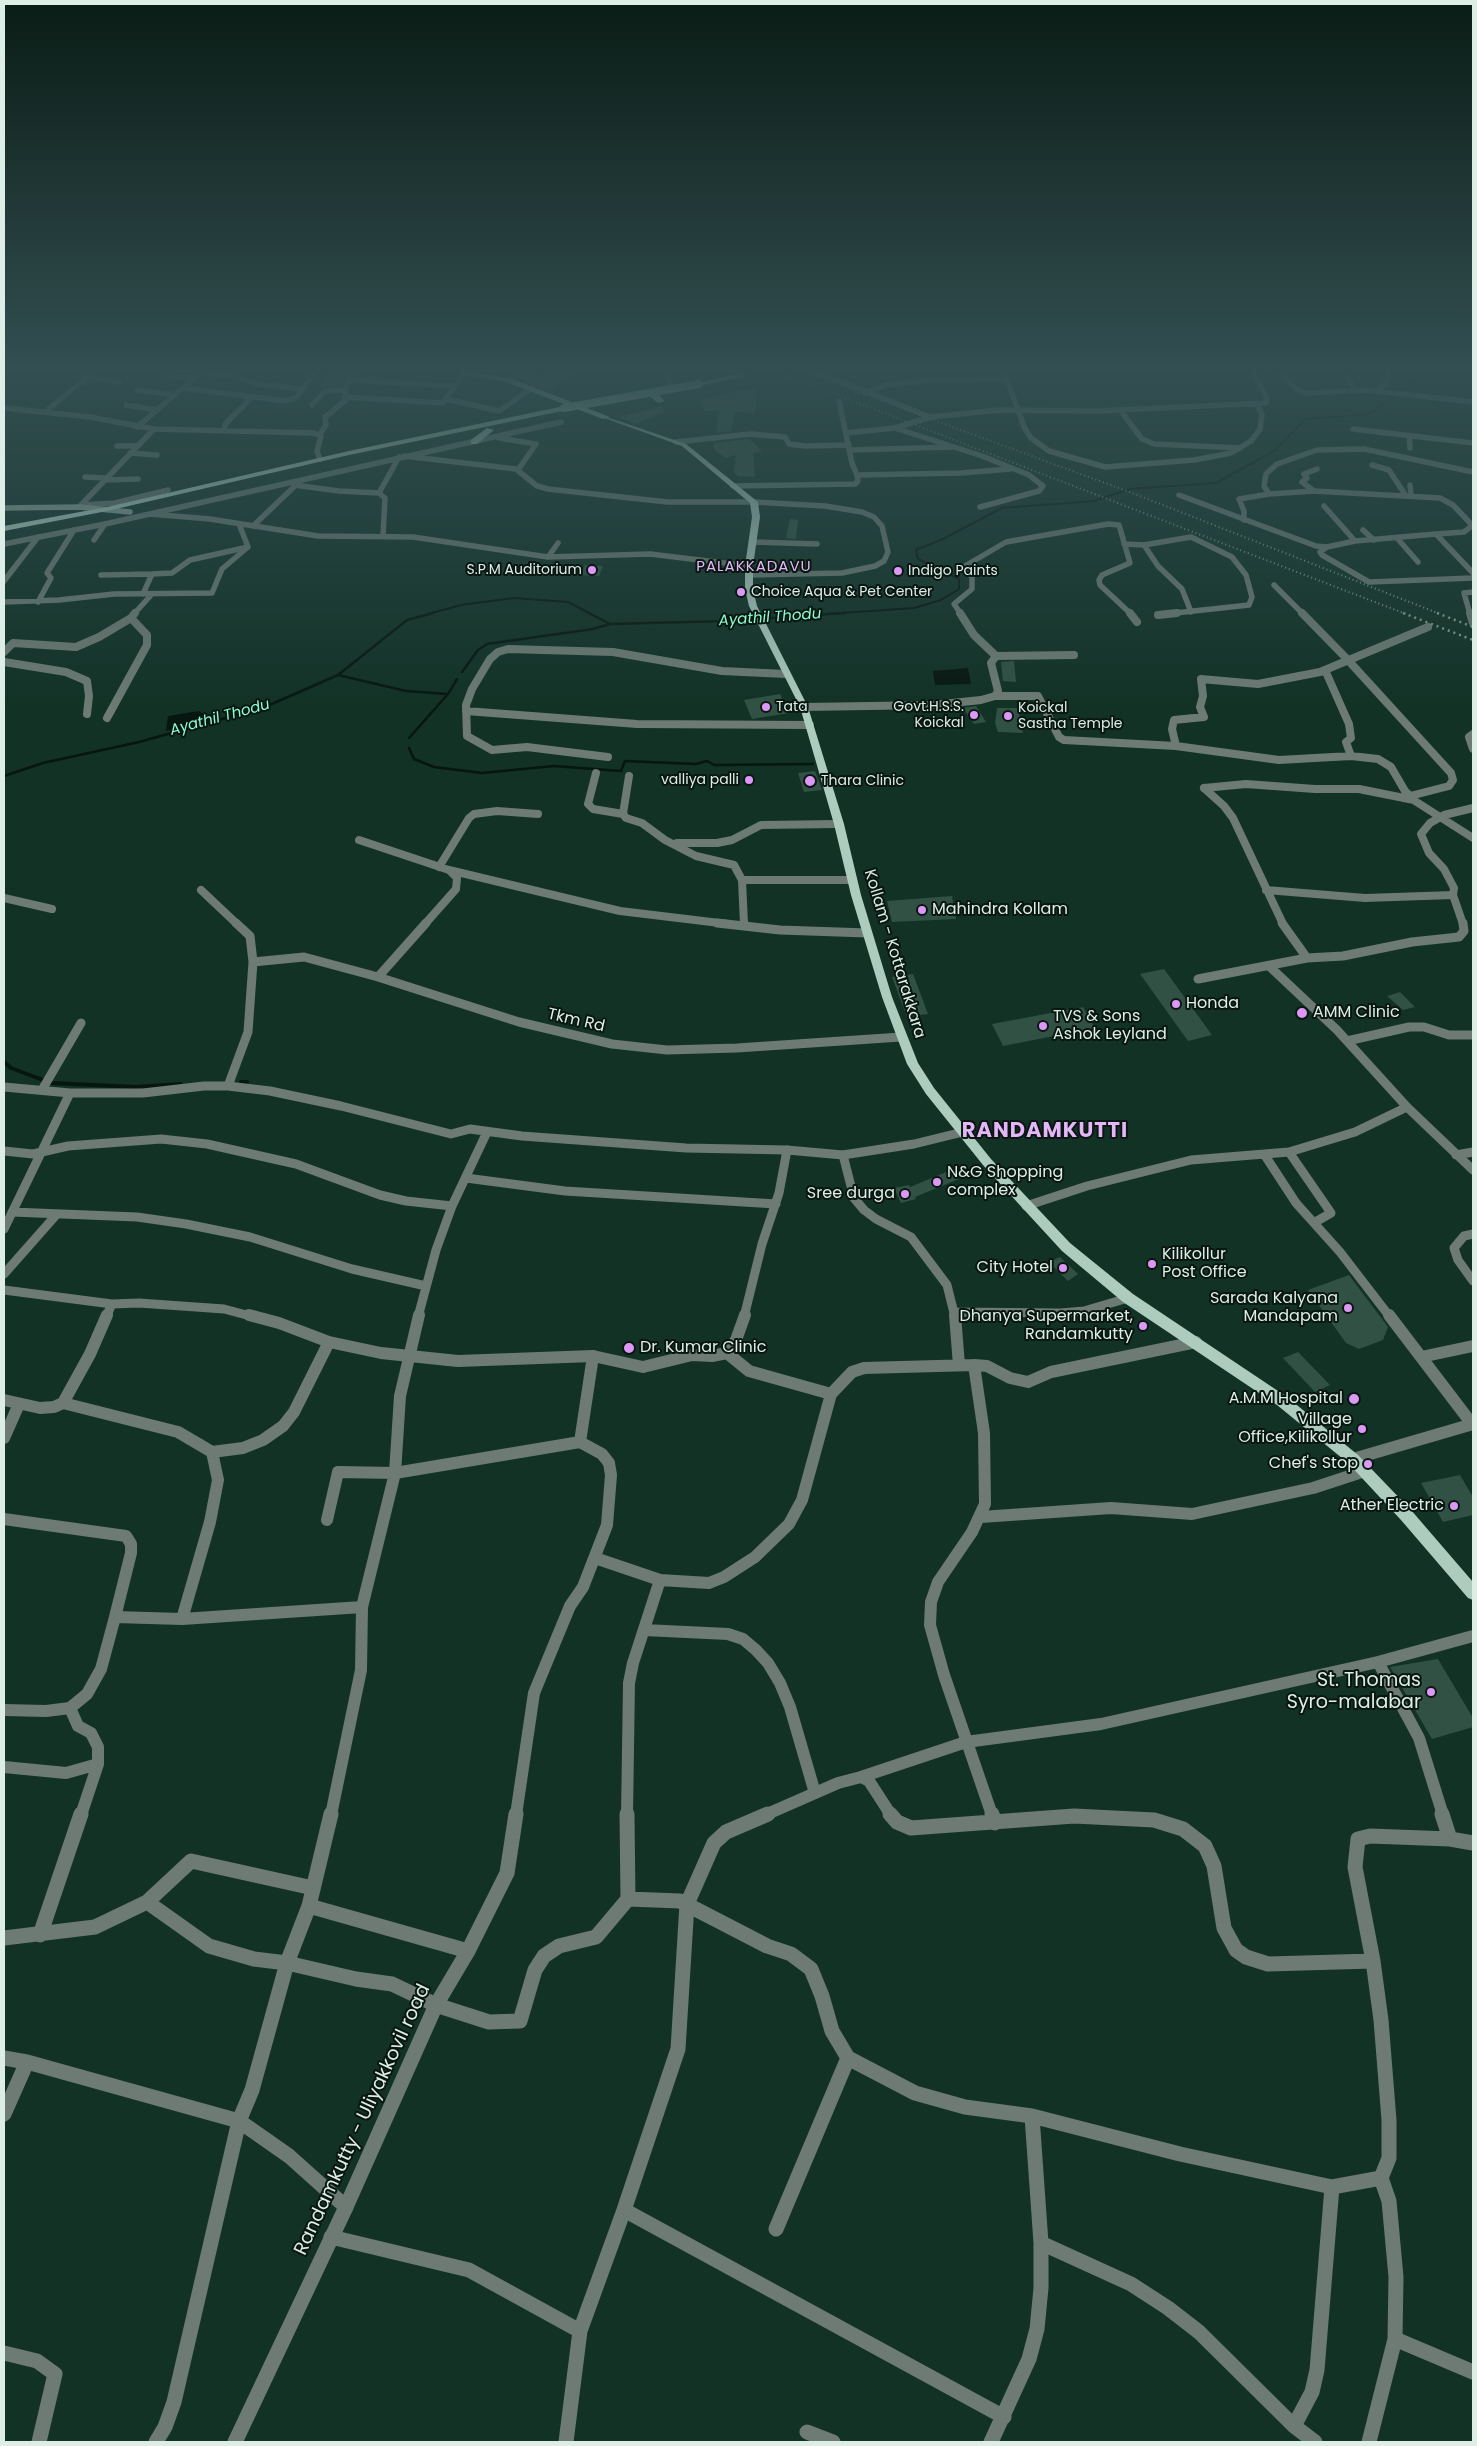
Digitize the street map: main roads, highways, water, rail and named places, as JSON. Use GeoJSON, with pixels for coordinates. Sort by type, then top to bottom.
{"type":"FeatureCollection","features":[{"type":"Feature","properties":{"kind":"highway"},"geometry":{"type":"LineString","coordinates":[[4,529],[107,509],[219,483]]}},
{"type":"Feature","properties":{"kind":"main road","name":"Kollam - Kottarakkara"},"geometry":{"type":"LineString","coordinates":[[730,483],[754,502],[756,517],[749,570],[749,589],[753,606],[804,707],[839,824],[867,933],[902,1037],[913,1064],[926,1084],[963,1132],[1026,1206],[1066,1247],[1128,1298],[1282,1401],[1353,1460],[1365,1471],[1473,1593]]}},
{"type":"Feature","properties":{"kind":"main road"},"geometry":{"type":"LineString","coordinates":[[4,508],[80,506],[130,512]]}},
{"type":"Feature","properties":{"kind":"waterway","name":"Ayathil Thodu"},"geometry":{"type":"LineString","coordinates":[[826,614],[914,608],[941,600],[959,589],[959,579],[918,559],[916,550],[943,539],[1002,508],[1094,501],[1130,489],[1214,483]]}},
{"type":"Feature","properties":{"kind":"waterway","name":"Ayathil Thodu"},"geometry":{"type":"LineString","coordinates":[[428,614],[461,605],[514,598],[568,602],[591,614]]}},
{"type":"Feature","properties":{"kind":"waterway","name":"Ayathil Thodu"},"geometry":{"type":"LineString","coordinates":[[338,675],[407,620],[433,613]]}},
{"type":"Feature","properties":{"kind":"waterway","name":"Ayathil Thodu"},"geometry":{"type":"LineString","coordinates":[[589,613],[610,624]]}},
{"type":"Feature","properties":{"kind":"waterway","name":"Ayathil Thodu"},"geometry":{"type":"LineString","coordinates":[[610,624],[727,621],[844,613]]}},
{"type":"Feature","properties":{"kind":"waterway"},"geometry":{"type":"LineString","coordinates":[[462,672],[478,650],[487,644],[593,629],[610,624]]}},
{"type":"Feature","properties":{"kind":"waterway","name":"Ayathil Thodu"},"geometry":{"type":"LineString","coordinates":[[4,776],[43,763],[139,742],[265,707],[338,675]]}},
{"type":"Feature","properties":{"kind":"waterway"},"geometry":{"type":"LineString","coordinates":[[338,675],[406,691],[447,694]]}},
{"type":"Feature","properties":{"kind":"waterway"},"geometry":{"type":"LineString","coordinates":[[409,738],[448,694],[457,679]]}},
{"type":"Feature","properties":{"kind":"waterway"},"geometry":{"type":"LineString","coordinates":[[409,748],[414,759],[434,767],[482,773],[554,766],[621,771],[625,761],[696,764],[707,761],[714,765],[813,764]]}},
{"type":"Feature","properties":{"kind":"waterway"},"geometry":{"type":"LineString","coordinates":[[4,1062],[11,1068],[51,1083],[136,1087],[181,1084]]}},
{"type":"Feature","properties":{"kind":"waterway"},"geometry":{"type":"LineString","coordinates":[[241,1082],[247,1082]]}},
{"type":"Feature","properties":{"kind":"railway"},"geometry":{"type":"LineString","coordinates":[[1066,483],[1406,614]]}},
{"type":"Feature","properties":{"kind":"railway"},"geometry":{"type":"LineString","coordinates":[[1105,483],[1440,614]]}},
{"type":"Feature","properties":{"kind":"railway"},"geometry":{"type":"LineString","coordinates":[[1403,613],[1473,640]]}},
{"type":"Feature","properties":{"kind":"railway"},"geometry":{"type":"LineString","coordinates":[[1437,613],[1473,627]]}},
{"type":"Feature","properties":{"kind":"place","name":"S.P.M Auditorium"},"geometry":{"type":"Point","coordinates":[592,570]}},
{"type":"Feature","properties":{"kind":"place","name":"Indigo Paints"},"geometry":{"type":"Point","coordinates":[898,571]}},
{"type":"Feature","properties":{"kind":"place","name":"Choice Aqua & Pet Center"},"geometry":{"type":"Point","coordinates":[741,592]}},
{"type":"Feature","properties":{"kind":"place","name":"Tata"},"geometry":{"type":"Point","coordinates":[766,707]}},
{"type":"Feature","properties":{"kind":"place","name":"Govt.H.S.S. Koickal"},"geometry":{"type":"Point","coordinates":[974,715]}},
{"type":"Feature","properties":{"kind":"place","name":"Koickal Sastha Temple"},"geometry":{"type":"Point","coordinates":[1008,716]}},
{"type":"Feature","properties":{"kind":"place","name":"valliya palli"},"geometry":{"type":"Point","coordinates":[749,780]}},
{"type":"Feature","properties":{"kind":"place","name":"Thara Clinic"},"geometry":{"type":"Point","coordinates":[810,781]}},
{"type":"Feature","properties":{"kind":"place","name":"Mahindra Kollam"},"geometry":{"type":"Point","coordinates":[922,910]}},
{"type":"Feature","properties":{"kind":"place","name":"Honda"},"geometry":{"type":"Point","coordinates":[1176,1004]}},
{"type":"Feature","properties":{"kind":"place","name":"AMM Clinic"},"geometry":{"type":"Point","coordinates":[1302,1013]}},
{"type":"Feature","properties":{"kind":"place","name":"TVS & Sons Ashok Leyland"},"geometry":{"type":"Point","coordinates":[1043,1026]}},
{"type":"Feature","properties":{"kind":"place","name":"N&G Shopping complex"},"geometry":{"type":"Point","coordinates":[937,1182]}},
{"type":"Feature","properties":{"kind":"place","name":"Sree durga"},"geometry":{"type":"Point","coordinates":[905,1194]}},
{"type":"Feature","properties":{"kind":"place","name":"Kilikollur Post Office"},"geometry":{"type":"Point","coordinates":[1152,1264]}},
{"type":"Feature","properties":{"kind":"place","name":"City Hotel"},"geometry":{"type":"Point","coordinates":[1063,1268]}},
{"type":"Feature","properties":{"kind":"place","name":"Sarada Kalyana Mandapam"},"geometry":{"type":"Point","coordinates":[1348,1308]}},
{"type":"Feature","properties":{"kind":"place","name":"Dhanya Supermarket, Randamkutty"},"geometry":{"type":"Point","coordinates":[1143,1326]}},
{"type":"Feature","properties":{"kind":"place","name":"Dr. Kumar Clinic"},"geometry":{"type":"Point","coordinates":[629,1348]}},
{"type":"Feature","properties":{"kind":"place","name":"A.M.M Hospital"},"geometry":{"type":"Point","coordinates":[1354,1399]}},
{"type":"Feature","properties":{"kind":"place","name":"Village Office,Kilikollur"},"geometry":{"type":"Point","coordinates":[1362,1429]}},
{"type":"Feature","properties":{"kind":"place","name":"Chef's Stop"},"geometry":{"type":"Point","coordinates":[1368,1464]}},
{"type":"Feature","properties":{"kind":"place","name":"Ather Electric"},"geometry":{"type":"Point","coordinates":[1454,1506]}},
{"type":"Feature","properties":{"kind":"place","name":"St. Thomas Syro-malabar"},"geometry":{"type":"Point","coordinates":[1431,1692]}},
{"type":"Feature","properties":{"kind":"district","name":"PALAKKADAVU"},"geometry":{"type":"Point","coordinates":[754,567]}},
{"type":"Feature","properties":{"kind":"district","name":"RANDAMKUTTI"},"geometry":{"type":"Point","coordinates":[1045,1132]}}]}
